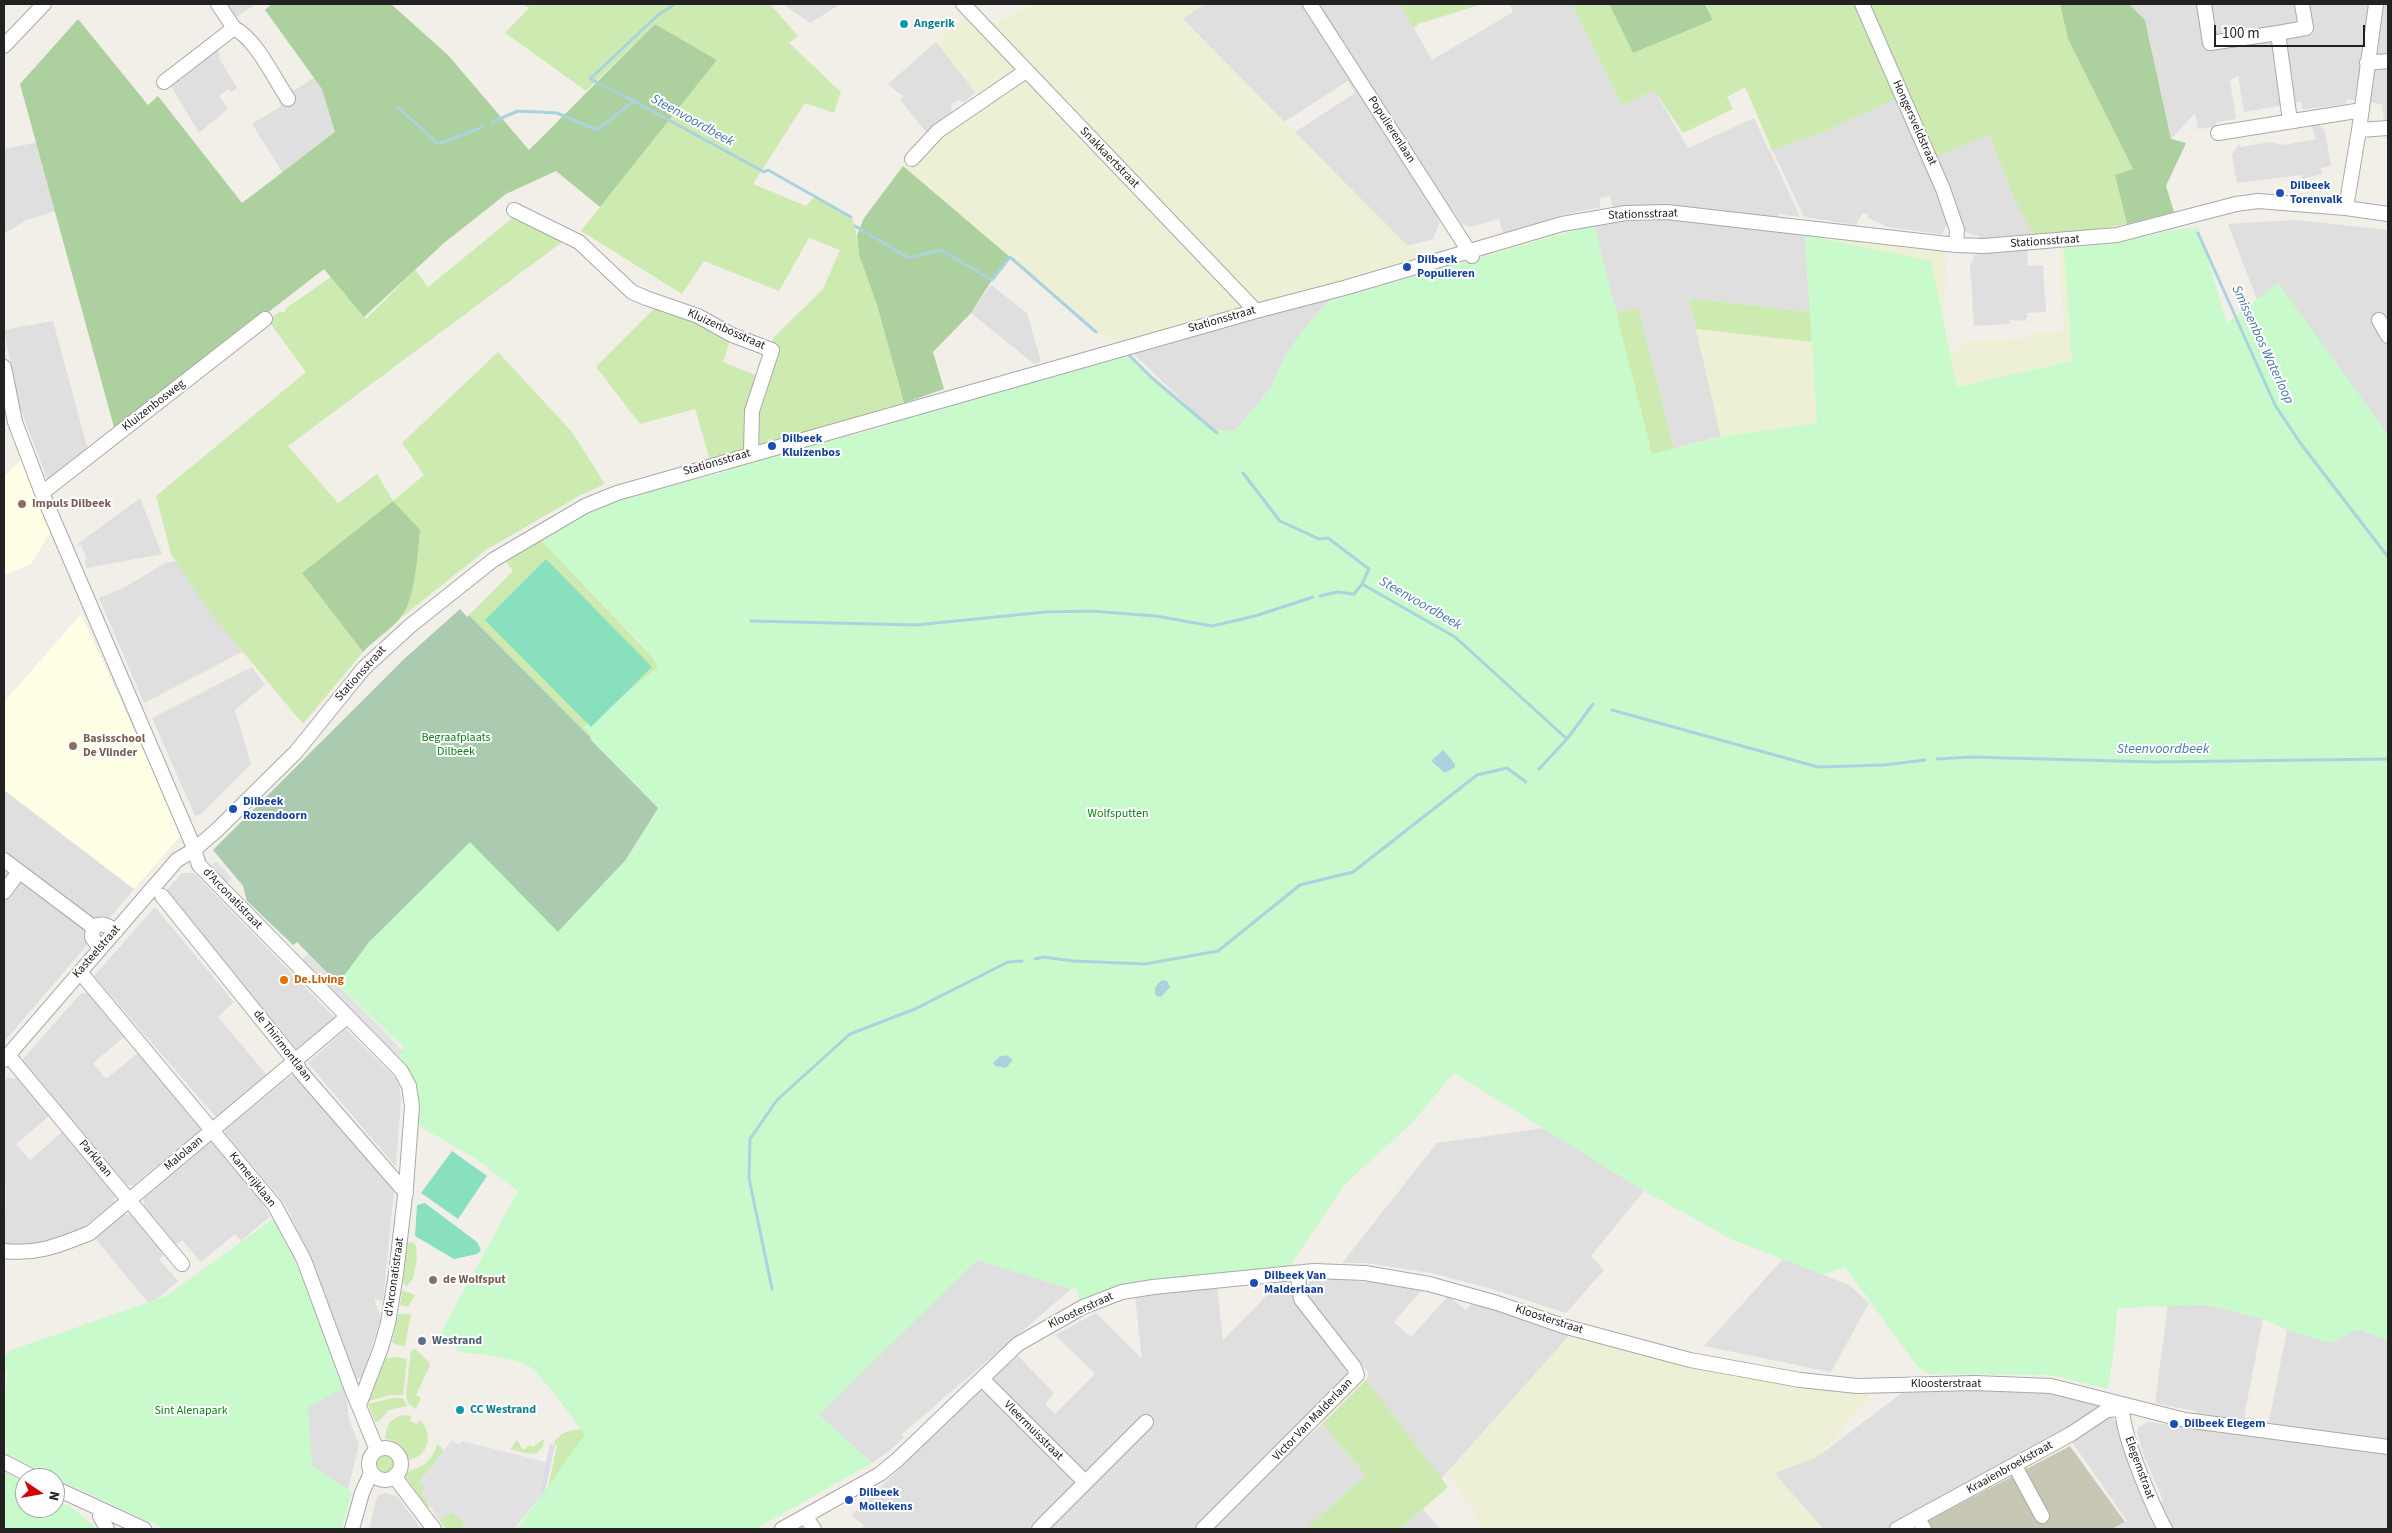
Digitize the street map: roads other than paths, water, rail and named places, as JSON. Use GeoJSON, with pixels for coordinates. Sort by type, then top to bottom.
{"type":"FeatureCollection","features":[{"type":"Feature","properties":{"kind":"street"},"geometry":{"type":"LineString","coordinates":[[4,46],[44,4]]}},
{"type":"Feature","properties":{"kind":"street"},"geometry":{"type":"LineString","coordinates":[[218,4],[234,28],[242,32],[251,42],[288,99]]}},
{"type":"Feature","properties":{"kind":"street","name":"Snakkaertstraat"},"geometry":{"type":"LineString","coordinates":[[963,4],[1256,311]]}},
{"type":"Feature","properties":{"kind":"street","name":"Populierenlaan"},"geometry":{"type":"LineString","coordinates":[[1310,4],[1471,254]]}},
{"type":"Feature","properties":{"kind":"street","name":"Hongersveldstraat"},"geometry":{"type":"LineString","coordinates":[[1862,4],[1943,189],[1957,230],[1956,245]]}},
{"type":"Feature","properties":{"kind":"street"},"geometry":{"type":"LineString","coordinates":[[2204,4],[2210,43],[2306,28],[2302,4]]}},
{"type":"Feature","properties":{"kind":"street"},"geometry":{"type":"LineString","coordinates":[[2346,208],[2362,110],[2376,4]]}},
{"type":"Feature","properties":{"kind":"street"},"geometry":{"type":"LineString","coordinates":[[164,82],[234,28]]}},
{"type":"Feature","properties":{"kind":"street"},"geometry":{"type":"LineString","coordinates":[[2278,33],[2290,121]]}},
{"type":"Feature","properties":{"kind":"street"},"geometry":{"type":"LineString","coordinates":[[2367,63],[2388,60]]}},
{"type":"Feature","properties":{"kind":"street"},"geometry":{"type":"LineString","coordinates":[[912,159],[938,131],[1026,71]]}},
{"type":"Feature","properties":{"kind":"street"},"geometry":{"type":"LineString","coordinates":[[2218,133],[2362,110]]}},
{"type":"Feature","properties":{"kind":"street"},"geometry":{"type":"LineString","coordinates":[[2359,130],[2388,128]]}},
{"type":"Feature","properties":{"kind":"street","name":"Stationsstraat"},"geometry":{"type":"LineString","coordinates":[[194,850],[217,830],[296,752],[347,688],[383,649],[493,560],[598,500],[634,487],[751,453],[1256,311],[1471,254],[1562,224],[1604,215],[1667,212],[1956,245],[1984,246],[2117,235],[2248,202],[2283,202],[2388,214]]}},
{"type":"Feature","properties":{"kind":"street","name":"Kluizenbosstraat"},"geometry":{"type":"LineString","coordinates":[[514,210],[579,242],[632,292],[698,316],[732,335],[772,350],[752,411],[751,453]]}},
{"type":"Feature","properties":{"kind":"street","name":"Kluizenbosweg"},"geometry":{"type":"LineString","coordinates":[[42,493],[265,319]]}},
{"type":"Feature","properties":{"kind":"street"},"geometry":{"type":"LineString","coordinates":[[2378,320],[2388,336]]}},
{"type":"Feature","properties":{"kind":"street","name":"d'Arconatistraat"},"geometry":{"type":"LineString","coordinates":[[4,367],[15,422],[42,493],[199,865],[401,1072],[409,1086],[412,1106],[406,1193],[388,1323],[382,1348],[359,1405]]}},
{"type":"Feature","properties":{"kind":"street","name":"Kasteelstraat"},"geometry":{"type":"LineString","coordinates":[[6,1058],[176,860],[194,850]]}},
{"type":"Feature","properties":{"kind":"street"},"geometry":{"type":"LineString","coordinates":[[4,860],[93,927]]}},
{"type":"Feature","properties":{"kind":"street"},"geometry":{"type":"LineString","coordinates":[[4,892],[19,872]]}},
{"type":"Feature","properties":{"kind":"street","name":"de Thirimontlaan"},"geometry":{"type":"LineString","coordinates":[[162,896],[295,1061],[300,1071],[406,1193]]}},
{"type":"Feature","properties":{"kind":"street"},"geometry":{"type":"LineString","coordinates":[[93,927],[99,924],[107,924],[116,931]]}},
{"type":"Feature","properties":{"kind":"street"},"geometry":{"type":"LineString","coordinates":[[93,927],[92,937],[100,949]]}},
{"type":"Feature","properties":{"kind":"street","name":"Kamerijklaan"},"geometry":{"type":"LineString","coordinates":[[80,972],[275,1206],[304,1260],[377,1450]]}},
{"type":"Feature","properties":{"kind":"street","name":"Malolaan"},"geometry":{"type":"LineString","coordinates":[[4,1251],[23,1254],[54,1248],[90,1233],[347,1017]]}},
{"type":"Feature","properties":{"kind":"street","name":"Parklaan"},"geometry":{"type":"LineString","coordinates":[[6,1058],[182,1264]]}},
{"type":"Feature","properties":{"kind":"street","name":"Kloosterstraat"},"geometry":{"type":"LineString","coordinates":[[782,1529],[880,1474],[1018,1344],[1083,1307],[1122,1292],[1152,1287],[1314,1271],[1365,1273],[1429,1284],[1497,1303],[1563,1326],[1690,1360],[1800,1380],[1857,1386],[1975,1383],[2051,1386],[2123,1407],[2185,1420],[2388,1447]]}},
{"type":"Feature","properties":{"kind":"street","name":"Victor Van Malderlaan"},"geometry":{"type":"LineString","coordinates":[[1203,1529],[1357,1375],[1354,1368],[1301,1300],[1298,1278],[1293,1273]]}},
{"type":"Feature","properties":{"kind":"street","name":"Vleermuisstraat"},"geometry":{"type":"LineString","coordinates":[[982,1379],[1085,1482]]}},
{"type":"Feature","properties":{"kind":"street","name":"Kraaienbroekstraat"},"geometry":{"type":"LineString","coordinates":[[1897,1529],[1921,1524],[2071,1434],[2107,1410],[2123,1407]]}},
{"type":"Feature","properties":{"kind":"street","name":"Elegemstraat"},"geometry":{"type":"LineString","coordinates":[[2123,1407],[2124,1427],[2152,1504],[2165,1529]]}},
{"type":"Feature","properties":{"kind":"street"},"geometry":{"type":"LineString","coordinates":[[1039,1529],[1146,1422]]}},
{"type":"Feature","properties":{"kind":"street"},"geometry":{"type":"LineString","coordinates":[[390,1449],[399,1456],[400,1468],[394,1476],[383,1480],[376,1478],[372,1473],[369,1460],[377,1450],[390,1449]]}},
{"type":"Feature","properties":{"kind":"street"},"geometry":{"type":"LineString","coordinates":[[4,1462],[16,1468]]}},
{"type":"Feature","properties":{"kind":"street"},"geometry":{"type":"LineString","coordinates":[[2015,1466],[2042,1516]]}},
{"type":"Feature","properties":{"kind":"street"},"geometry":{"type":"LineString","coordinates":[[352,1529],[362,1494],[372,1473]]}},
{"type":"Feature","properties":{"kind":"street"},"geometry":{"type":"LineString","coordinates":[[394,1476],[434,1529]]}},
{"type":"Feature","properties":{"kind":"street"},"geometry":{"type":"LineString","coordinates":[[65,1493],[144,1529]]}},
{"type":"Feature","properties":{"kind":"street"},"geometry":{"type":"LineString","coordinates":[[101,1510],[100,1516],[107,1529]]}},
{"type":"Feature","properties":{"kind":"street"},"geometry":{"type":"LineString","coordinates":[[805,1516],[814,1529]]}},
{"type":"Feature","properties":{"kind":"water"},"geometry":{"type":"Polygon","coordinates":[[[1443,750],[1455,764],[1455,767],[1445,773],[1431,761],[1443,750]]]}},
{"type":"Feature","properties":{"kind":"water"},"geometry":{"type":"Polygon","coordinates":[[[1162,980],[1167,981],[1170,987],[1161,997],[1156,996],[1156,986],[1162,980]]]}},
{"type":"Feature","properties":{"kind":"water"},"geometry":{"type":"Polygon","coordinates":[[[1006,1055],[1013,1060],[1006,1068],[995,1066],[993,1063],[999,1057],[1006,1055]]]}},
{"type":"Feature","properties":{"kind":"waterway"},"geometry":{"type":"LineString","coordinates":[[634,101],[590,79],[658,15],[675,4]]}},
{"type":"Feature","properties":{"kind":"waterway","name":"Steenvoordbeek"},"geometry":{"type":"LineString","coordinates":[[492,122],[518,111],[557,113],[597,130],[634,101],[764,172],[768,170],[851,217]]}},
{"type":"Feature","properties":{"kind":"waterway","name":"Steenvoordbeek"},"geometry":{"type":"LineString","coordinates":[[398,107],[438,144],[483,127]]}},
{"type":"Feature","properties":{"kind":"waterway","name":"Steenvoordbeek"},"geometry":{"type":"LineString","coordinates":[[855,226],[909,258],[941,250],[992,280],[1010,257],[1096,332]]}},
{"type":"Feature","properties":{"kind":"waterway","name":"Smissenbos Waterloop"},"geometry":{"type":"LineString","coordinates":[[2198,233],[2275,405],[2301,444],[2388,557]]}},
{"type":"Feature","properties":{"kind":"waterway","name":"Steenvoordbeek"},"geometry":{"type":"LineString","coordinates":[[1129,355],[1151,377],[1217,433]]}},
{"type":"Feature","properties":{"kind":"waterway","name":"Steenvoordbeek"},"geometry":{"type":"LineString","coordinates":[[1243,473],[1280,521],[1319,539],[1328,538],[1369,569],[1362,584],[1455,637],[1567,739],[1593,704]]}},
{"type":"Feature","properties":{"kind":"waterway"},"geometry":{"type":"LineString","coordinates":[[1320,596],[1337,592],[1354,594],[1362,584]]}},
{"type":"Feature","properties":{"kind":"waterway"},"geometry":{"type":"LineString","coordinates":[[751,621],[916,625],[1045,612],[1091,611],[1156,616],[1212,626],[1255,616],[1313,597]]}},
{"type":"Feature","properties":{"kind":"waterway","name":"Steenvoordbeek"},"geometry":{"type":"LineString","coordinates":[[1612,710],[1818,767],[1884,765],[1925,760]]}},
{"type":"Feature","properties":{"kind":"waterway"},"geometry":{"type":"LineString","coordinates":[[1539,769],[1567,739]]}},
{"type":"Feature","properties":{"kind":"waterway","name":"Steenvoordbeek"},"geometry":{"type":"LineString","coordinates":[[1937,759],[1971,757],[2154,762],[2388,759]]}},
{"type":"Feature","properties":{"kind":"waterway"},"geometry":{"type":"LineString","coordinates":[[1035,959],[1043,957],[1074,961],[1145,964],[1218,951],[1300,885],[1353,872],[1477,775],[1507,768],[1526,782]]}},
{"type":"Feature","properties":{"kind":"waterway"},"geometry":{"type":"LineString","coordinates":[[772,1289],[749,1178],[750,1139],[777,1100],[850,1034],[915,1009],[1008,962],[1022,961]]}},
{"type":"Feature","properties":{"kind":"place","name":"Angerik"},"geometry":{"type":"Point","coordinates":[904,24]}},
{"type":"Feature","properties":{"kind":"place","name":"Dilbeek Torenvalk"},"geometry":{"type":"Point","coordinates":[2280,193]}},
{"type":"Feature","properties":{"kind":"place","name":"Dilbeek Populieren"},"geometry":{"type":"Point","coordinates":[1407,267]}},
{"type":"Feature","properties":{"kind":"place","name":"Dilbeek Kluizenbos"},"geometry":{"type":"Point","coordinates":[772,446]}},
{"type":"Feature","properties":{"kind":"place","name":"Impuls Dilbeek"},"geometry":{"type":"Point","coordinates":[22,504]}},
{"type":"Feature","properties":{"kind":"place","name":"Basisschool De Vlinder"},"geometry":{"type":"Point","coordinates":[73,746]}},
{"type":"Feature","properties":{"kind":"place","name":"Dilbeek Rozendoorn"},"geometry":{"type":"Point","coordinates":[233,809]}},
{"type":"Feature","properties":{"kind":"place","name":"De.Living"},"geometry":{"type":"Point","coordinates":[284,980]}},
{"type":"Feature","properties":{"kind":"place","name":"de Wolfsput"},"geometry":{"type":"Point","coordinates":[433,1280]}},
{"type":"Feature","properties":{"kind":"place","name":"Dilbeek Van Malderlaan"},"geometry":{"type":"Point","coordinates":[1254,1283]}},
{"type":"Feature","properties":{"kind":"place","name":"Westrand"},"geometry":{"type":"Point","coordinates":[422,1341]}},
{"type":"Feature","properties":{"kind":"place","name":"CC Westrand"},"geometry":{"type":"Point","coordinates":[460,1410]}},
{"type":"Feature","properties":{"kind":"place","name":"Dilbeek Elegem"},"geometry":{"type":"Point","coordinates":[2174,1424]}},
{"type":"Feature","properties":{"kind":"place","name":"Dilbeek Mollekens"},"geometry":{"type":"Point","coordinates":[849,1500]}},
{"type":"Feature","properties":{"kind":"park label","name":"Begraafplaats Dilbeek"},"geometry":{"type":"Point","coordinates":[456,745]}},
{"type":"Feature","properties":{"kind":"park label","name":"Wolfsputten"},"geometry":{"type":"Point","coordinates":[1118,814]}},
{"type":"Feature","properties":{"kind":"park label","name":"Sint Alenapark"},"geometry":{"type":"Point","coordinates":[191,1411]}}]}
